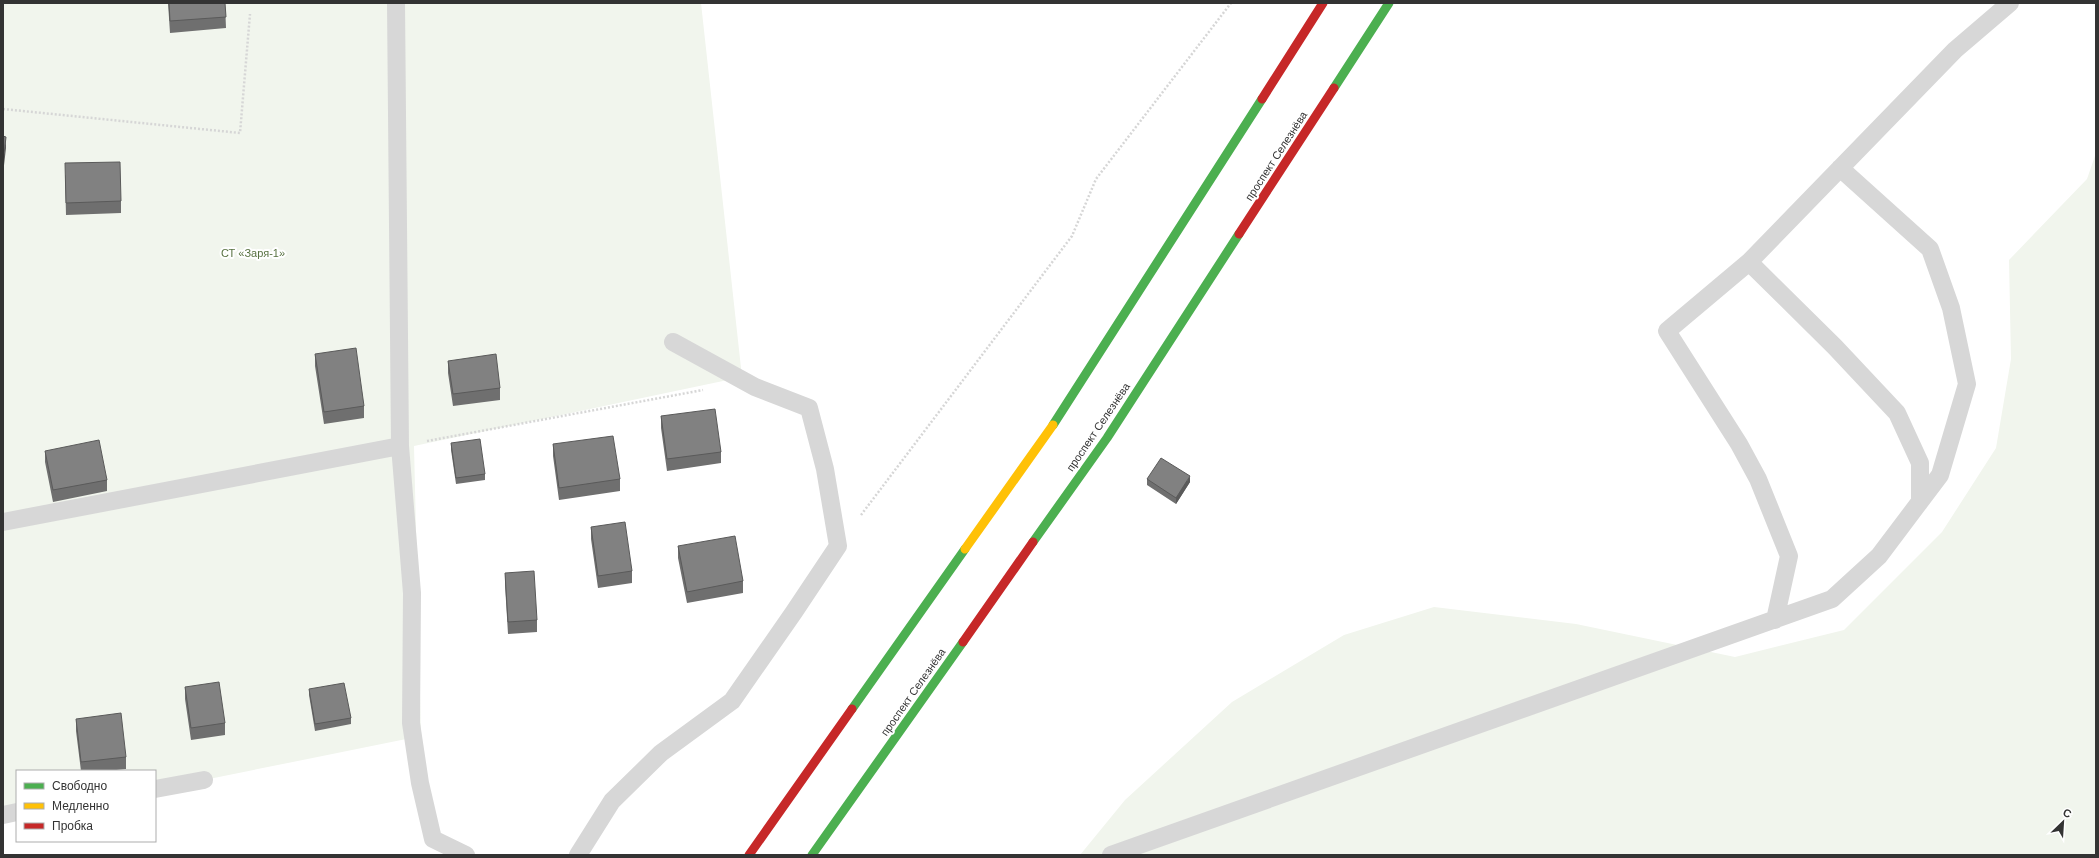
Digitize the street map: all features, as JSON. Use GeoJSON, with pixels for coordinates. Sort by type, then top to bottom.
{"type":"FeatureCollection","features":[{"type":"Feature","properties":{"kind":"main road"},"geometry":{"type":"LineString","coordinates":[[749,855],[1065,408],[1323,3]]}},
{"type":"Feature","properties":{"kind":"main road","name":"проспект Селезнёва"},"geometry":{"type":"LineString","coordinates":[[812,855],[1107,438],[1389,3]]}},
{"type":"Feature","properties":{"kind":"lane"},"geometry":{"type":"LineString","coordinates":[[396,3],[400,446],[412,593],[411,722],[420,783],[433,839],[466,855]]}},
{"type":"Feature","properties":{"kind":"lane"},"geometry":{"type":"LineString","coordinates":[[1776,620],[1789,556],[1758,479],[1739,444],[1667,332],[1749,262],[1955,50],[2010,3]]}},
{"type":"Feature","properties":{"kind":"lane"},"geometry":{"type":"LineString","coordinates":[[1111,855],[1832,599],[1879,556],[1940,475],[1967,384],[1951,308],[1930,249],[1840,168]]}},
{"type":"Feature","properties":{"kind":"lane"},"geometry":{"type":"LineString","coordinates":[[1749,262],[1835,347],[1897,414],[1920,463],[1920,502]]}},
{"type":"Feature","properties":{"kind":"lane"},"geometry":{"type":"LineString","coordinates":[[578,855],[612,801],[661,753],[732,701],[838,546],[825,469],[809,408],[747,382],[673,342]]}},
{"type":"Feature","properties":{"kind":"lane"},"geometry":{"type":"LineString","coordinates":[[3,522],[400,446]]}},
{"type":"Feature","properties":{"kind":"lane"},"geometry":{"type":"LineString","coordinates":[[156,789],[204,780]]}},
{"type":"Feature","properties":{"kind":"lane"},"geometry":{"type":"LineString","coordinates":[[3,815],[16,812]]}},
{"type":"Feature","properties":{"kind":"path"},"geometry":{"type":"LineString","coordinates":[[838,546],[1072,236],[1096,179],[1231,3]]}},
{"type":"Feature","properties":{"kind":"path"},"geometry":{"type":"LineString","coordinates":[[3,109],[240,133],[250,14]]}},
{"type":"Feature","properties":{"kind":"path"},"geometry":{"type":"LineString","coordinates":[[400,446],[747,382]]}},
{"type":"Feature","properties":{"kind":"green space","name":"СТ «Заря-1»"},"geometry":{"type":"Polygon","coordinates":[[[3,3],[701,3],[742,377],[414,446],[421,736],[204,780],[156,788],[156,770],[16,770],[16,810],[3,812],[3,3]]]}},
{"type":"Feature","properties":{"kind":"green space"},"geometry":{"type":"Polygon","coordinates":[[[2096,153],[2096,855],[1080,855],[1125,800],[1232,702],[1344,635],[1434,607],[1576,624],[1735,657],[1844,630],[1942,532],[1996,448],[2011,359],[2009,260],[2087,179],[2096,153]]]}},
{"type":"Feature","properties":{"kind":"building"},"geometry":{"type":"Polygon","coordinates":[[[169,3],[225,3],[226,17],[170,21],[169,3]]]}},
{"type":"Feature","properties":{"kind":"building"},"geometry":{"type":"Polygon","coordinates":[[[3,136],[6,137],[3,163],[3,136]]]}},
{"type":"Feature","properties":{"kind":"building"},"geometry":{"type":"Polygon","coordinates":[[[120,162],[121,201],[66,203],[65,163],[120,162]]]}},
{"type":"Feature","properties":{"kind":"building"},"geometry":{"type":"Polygon","coordinates":[[[356,348],[364,406],[324,412],[315,354],[356,348]]]}},
{"type":"Feature","properties":{"kind":"building"},"geometry":{"type":"Polygon","coordinates":[[[496,354],[500,388],[453,394],[448,361],[496,354]]]}},
{"type":"Feature","properties":{"kind":"building"},"geometry":{"type":"Polygon","coordinates":[[[715,409],[721,452],[667,459],[661,416],[715,409]]]}},
{"type":"Feature","properties":{"kind":"building"},"geometry":{"type":"Polygon","coordinates":[[[613,436],[620,479],[559,488],[553,444],[613,436]]]}},
{"type":"Feature","properties":{"kind":"building"},"geometry":{"type":"Polygon","coordinates":[[[480,439],[485,474],[456,478],[451,443],[480,439]]]}},
{"type":"Feature","properties":{"kind":"building"},"geometry":{"type":"Polygon","coordinates":[[[99,440],[107,480],[53,490],[45,451],[99,440]]]}},
{"type":"Feature","properties":{"kind":"building"},"geometry":{"type":"Polygon","coordinates":[[[1161,458],[1190,476],[1176,498],[1147,479],[1161,458]]]}},
{"type":"Feature","properties":{"kind":"building"},"geometry":{"type":"Polygon","coordinates":[[[625,522],[632,571],[598,576],[591,527],[625,522]]]}},
{"type":"Feature","properties":{"kind":"building"},"geometry":{"type":"Polygon","coordinates":[[[735,536],[743,581],[687,592],[678,546],[735,536]]]}},
{"type":"Feature","properties":{"kind":"building"},"geometry":{"type":"Polygon","coordinates":[[[534,571],[537,620],[508,622],[505,573],[534,571]]]}},
{"type":"Feature","properties":{"kind":"building"},"geometry":{"type":"Polygon","coordinates":[[[219,682],[225,723],[191,728],[185,687],[219,682]]]}},
{"type":"Feature","properties":{"kind":"building"},"geometry":{"type":"Polygon","coordinates":[[[344,683],[351,718],[315,724],[309,689],[344,683]]]}},
{"type":"Feature","properties":{"kind":"building"},"geometry":{"type":"Polygon","coordinates":[[[121,713],[126,757],[81,762],[76,719],[121,713]]]}},
{"type":"Feature","properties":{"kind":"traffic: fast"},"geometry":{"type":"LineString","coordinates":[[1334,88],[1389,3]]}},
{"type":"Feature","properties":{"kind":"traffic: fast"},"geometry":{"type":"LineString","coordinates":[[1053,425],[1262,99]]}},
{"type":"Feature","properties":{"kind":"traffic: fast"},"geometry":{"type":"LineString","coordinates":[[1033,542],[1107,438],[1239,234]]}},
{"type":"Feature","properties":{"kind":"traffic: fast"},"geometry":{"type":"LineString","coordinates":[[852,709],[965,549]]}},
{"type":"Feature","properties":{"kind":"traffic: fast"},"geometry":{"type":"LineString","coordinates":[[812,855],[963,642]]}},
{"type":"Feature","properties":{"kind":"traffic: slow"},"geometry":{"type":"LineString","coordinates":[[965,549],[1053,425]]}},
{"type":"Feature","properties":{"kind":"traffic: jam"},"geometry":{"type":"LineString","coordinates":[[1262,99],[1323,3]]}},
{"type":"Feature","properties":{"kind":"traffic: jam"},"geometry":{"type":"LineString","coordinates":[[1239,234],[1334,88]]}},
{"type":"Feature","properties":{"kind":"traffic: jam"},"geometry":{"type":"LineString","coordinates":[[963,642],[1033,542]]}},
{"type":"Feature","properties":{"kind":"traffic: jam"},"geometry":{"type":"LineString","coordinates":[[749,855],[852,709]]}}]}
